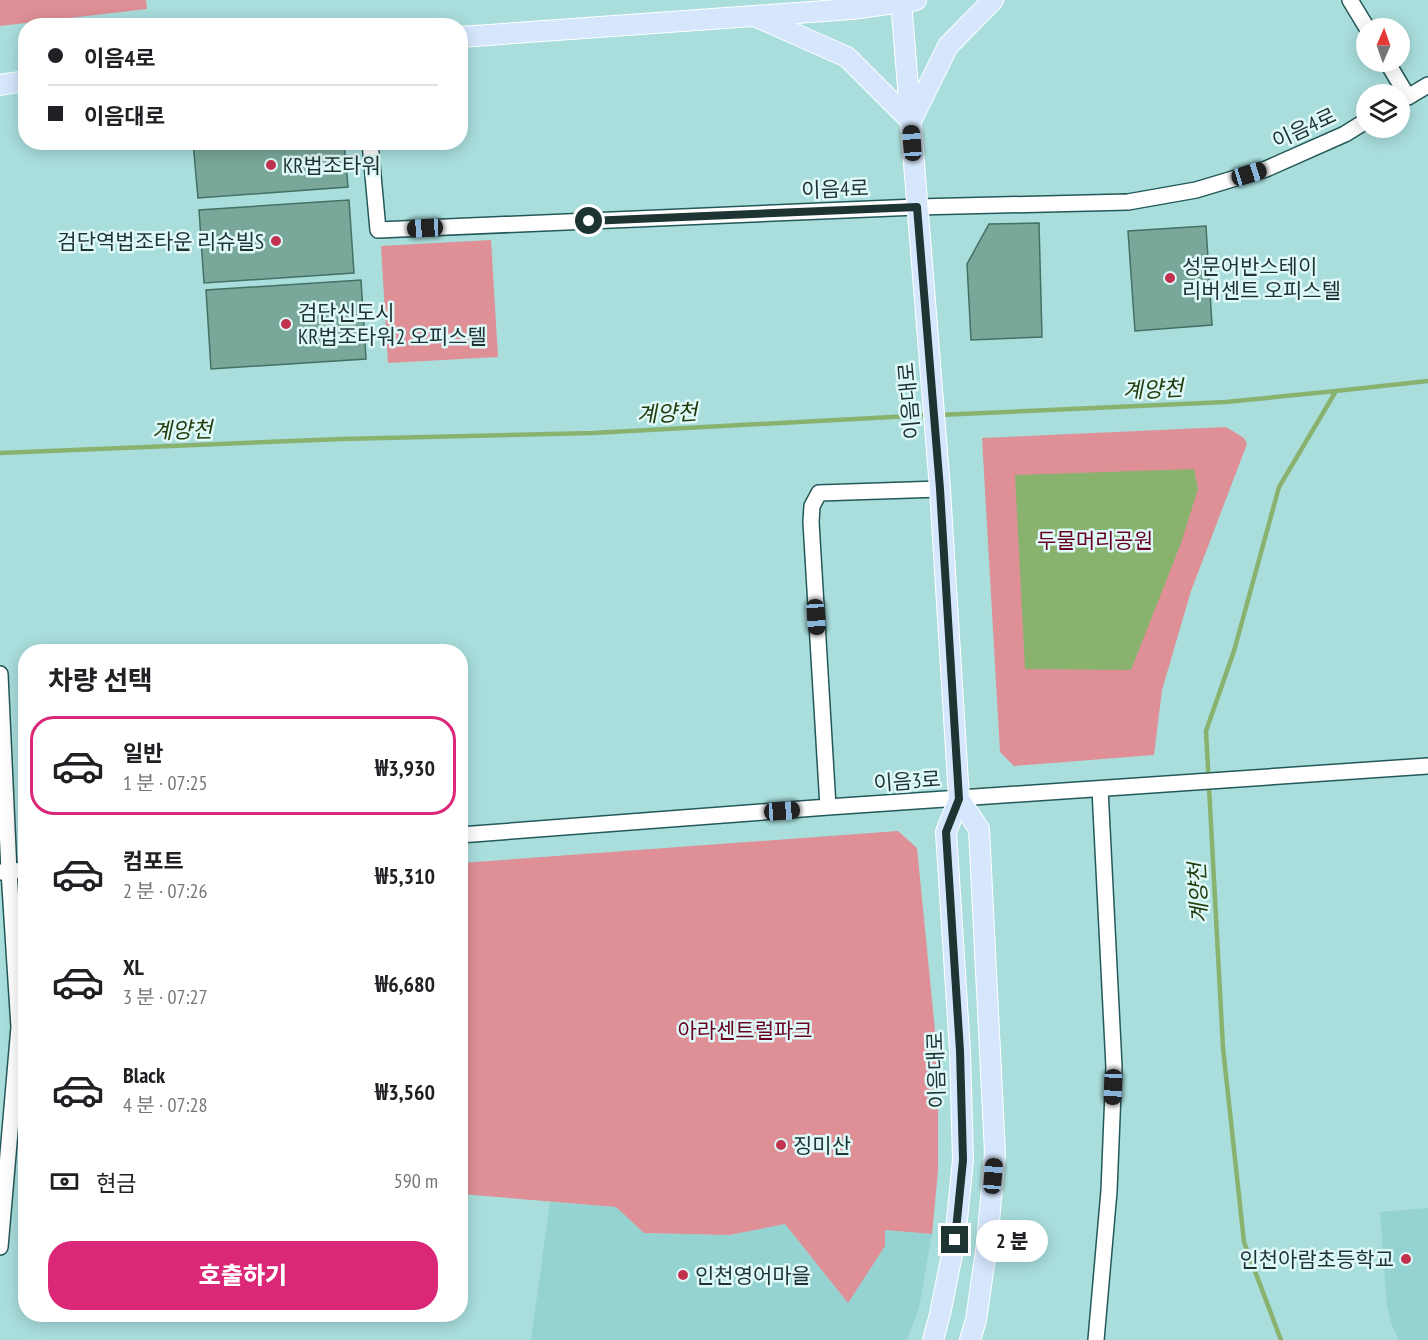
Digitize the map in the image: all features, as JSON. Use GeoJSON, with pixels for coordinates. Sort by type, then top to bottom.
{"type":"FeatureCollection","features":[{"type":"Feature","properties":{"kind":"main road"},"geometry":{"type":"LineString","coordinates":[[756,16],[784,0]]}},
{"type":"Feature","properties":{"kind":"main road"},"geometry":{"type":"LineString","coordinates":[[756,16],[847,57],[911,122],[948,46],[993,0]]}},
{"type":"Feature","properties":{"kind":"main road"},"geometry":{"type":"LineString","coordinates":[[468,36],[852,9],[906,1]]}},
{"type":"Feature","properties":{"kind":"main road","name":"이음대로"},"geometry":{"type":"LineString","coordinates":[[906,1],[911,122],[937,440],[959,799],[946,832],[960,1051],[963,1160],[955,1240],[933,1340]]}},
{"type":"Feature","properties":{"kind":"main road"},"geometry":{"type":"LineString","coordinates":[[0,85],[18,82]]}},
{"type":"Feature","properties":{"kind":"main road"},"geometry":{"type":"LineString","coordinates":[[959,799],[979,828],[995,1153],[987,1245],[976,1320],[970,1340]]}},
{"type":"Feature","properties":{"kind":"street"},"geometry":{"type":"LineString","coordinates":[[1350,0],[1361,18]]}},
{"type":"Feature","properties":{"kind":"street"},"geometry":{"type":"LineString","coordinates":[[1410,96],[1428,85]]}},
{"type":"Feature","properties":{"kind":"street","name":"이음4로"},"geometry":{"type":"LineString","coordinates":[[371,150],[378,230],[917,207],[1128,202],[1196,190],[1266,168],[1356,127]]}},
{"type":"Feature","properties":{"kind":"street"},"geometry":{"type":"LineString","coordinates":[[828,807],[811,534],[812,506],[819,493],[940,489]]}},
{"type":"Feature","properties":{"kind":"street"},"geometry":{"type":"LineString","coordinates":[[0,674],[4,871],[18,1017]]}},
{"type":"Feature","properties":{"kind":"street","name":"이음3로"},"geometry":{"type":"LineString","coordinates":[[468,834],[1428,766]]}},
{"type":"Feature","properties":{"kind":"street"},"geometry":{"type":"LineString","coordinates":[[1096,1340],[1109,1191],[1114,1067],[1100,789]]}},
{"type":"Feature","properties":{"kind":"street"},"geometry":{"type":"LineString","coordinates":[[0,1247],[18,1039]]}},
{"type":"Feature","properties":{"kind":"shaded area"},"geometry":{"type":"Polygon","coordinates":[[[1194,469],[1198,489],[1181,543],[1131,670],[1025,669],[1015,475],[1194,469]]]}},
{"type":"Feature","properties":{"kind":"shaded area","name":"인천영어마을"},"geometry":{"type":"Polygon","coordinates":[[[550,1202],[616,1207],[644,1233],[729,1235],[785,1224],[848,1303],[885,1230],[932,1234],[919,1308],[907,1340],[531,1340],[550,1202]]]}},
{"type":"Feature","properties":{"kind":"shaded area","name":"인천아람초등학교"},"geometry":{"type":"Polygon","coordinates":[[[1428,1208],[1428,1340],[1399,1340],[1392,1326],[1387,1305],[1380,1212],[1428,1208]]]}},
{"type":"Feature","properties":{"kind":"green space"},"geometry":{"type":"Polygon","coordinates":[[[0,0],[146,0],[147,9],[69,18],[18,18],[18,24],[0,26],[0,0]]]}},
{"type":"Feature","properties":{"kind":"green space"},"geometry":{"type":"Polygon","coordinates":[[[491,240],[498,357],[388,363],[381,246],[491,240]]]}},
{"type":"Feature","properties":{"kind":"green space","name":"두물머리공원"},"geometry":{"type":"Polygon","coordinates":[[[1226,427],[1244,438],[1247,444],[1191,591],[1162,690],[1154,755],[1014,766],[1000,752],[982,438],[1226,427]]]}},
{"type":"Feature","properties":{"kind":"green space","name":"아라센트럴파크"},"geometry":{"type":"Polygon","coordinates":[[[898,831],[917,848],[938,1061],[938,1171],[932,1234],[885,1230],[885,1246],[848,1303],[785,1224],[729,1235],[644,1233],[616,1207],[468,1195],[468,862],[898,831]]]}},
{"type":"Feature","properties":{"kind":"building","name":"KR법조타워"},"geometry":{"type":"Polygon","coordinates":[[[194,150],[345,150],[348,187],[198,198],[194,150]]]}},
{"type":"Feature","properties":{"kind":"building","name":"검단역법조타운 리슈빌S"},"geometry":{"type":"Polygon","coordinates":[[[349,200],[354,273],[204,283],[199,210],[349,200]]]}},
{"type":"Feature","properties":{"kind":"building"},"geometry":{"type":"Polygon","coordinates":[[[1039,223],[1042,337],[971,340],[967,264],[989,224],[1039,223]]]}},
{"type":"Feature","properties":{"kind":"building","name":"성문어반스테이 리버센트 오피스텔"},"geometry":{"type":"Polygon","coordinates":[[[1206,226],[1212,325],[1135,331],[1128,231],[1206,226]]]}},
{"type":"Feature","properties":{"kind":"building","name":"검단신도시 KR법조타워2 오피스텔"},"geometry":{"type":"Polygon","coordinates":[[[361,280],[366,359],[211,369],[206,290],[361,280]]]}},
{"type":"Feature","properties":{"kind":"waterway","name":"계양천"},"geometry":{"type":"LineString","coordinates":[[1281,1340],[1244,1242],[1223,1048],[1206,731],[1234,651],[1279,487],[1336,391],[1428,381]]}},
{"type":"Feature","properties":{"kind":"waterway","name":"계양천"},"geometry":{"type":"LineString","coordinates":[[938,415],[1226,402],[1336,391]]}},
{"type":"Feature","properties":{"kind":"waterway","name":"계양천"},"geometry":{"type":"LineString","coordinates":[[0,453],[342,439],[593,433],[929,415]]}},
{"type":"Feature","properties":{"kind":"place","name":"KR법조타워"},"geometry":{"type":"Point","coordinates":[271,165]}},
{"type":"Feature","properties":{"kind":"place","name":"검단역법조타운 리슈빌S"},"geometry":{"type":"Point","coordinates":[276,241]}},
{"type":"Feature","properties":{"kind":"place","name":"성문어반스테이 리버센트 오피스텔"},"geometry":{"type":"Point","coordinates":[1170,278]}},
{"type":"Feature","properties":{"kind":"place","name":"검단신도시 KR법조타워2 오피스텔"},"geometry":{"type":"Point","coordinates":[286,324]}},
{"type":"Feature","properties":{"kind":"place","name":"징미산"},"geometry":{"type":"Point","coordinates":[781,1145]}},
{"type":"Feature","properties":{"kind":"place","name":"인천아람초등학교"},"geometry":{"type":"Point","coordinates":[1406,1259]}},
{"type":"Feature","properties":{"kind":"place","name":"인천영어마을"},"geometry":{"type":"Point","coordinates":[683,1275]}},
{"type":"Feature","properties":{"kind":"route"},"geometry":{"type":"LineString","coordinates":[[589,221],[917,207],[940,489],[959,799],[946,832],[960,1051],[963,1160],[955,1240]]}}]}
